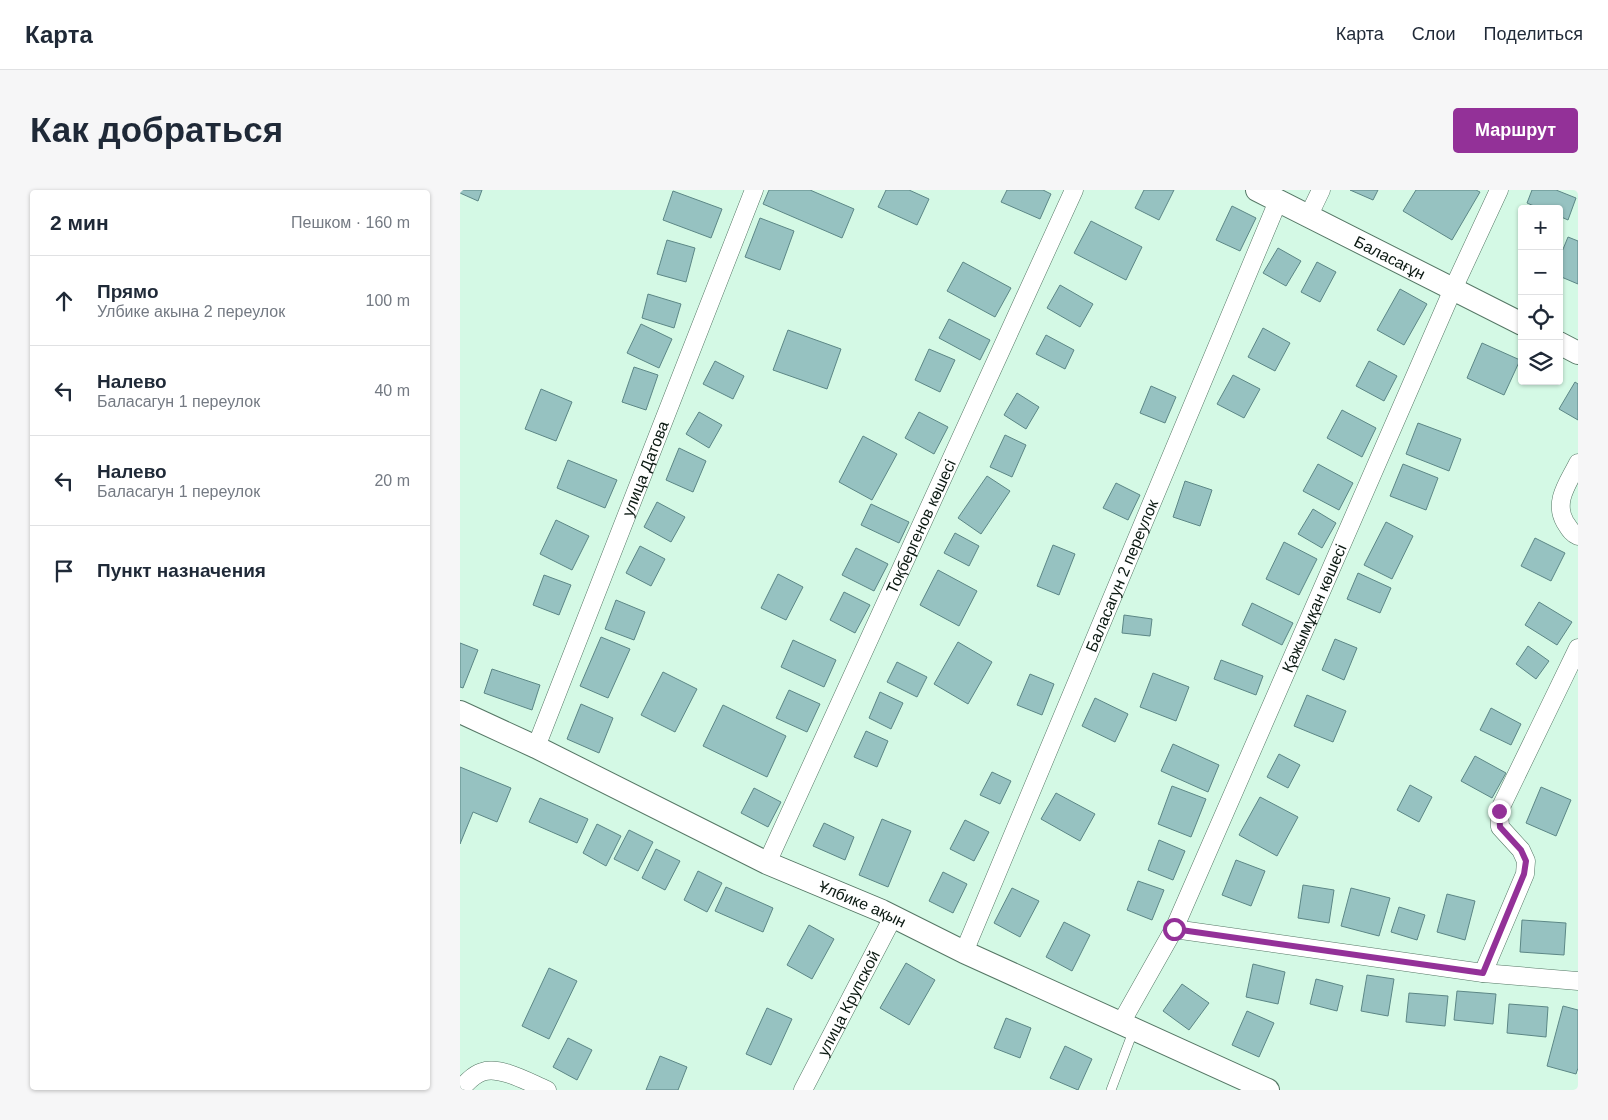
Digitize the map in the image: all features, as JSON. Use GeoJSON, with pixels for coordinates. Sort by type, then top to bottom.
{"type":"FeatureCollection","features":[{"type":"Feature","properties":{"kind":"street","name":"улица Датова"},"geometry":{"type":"LineString","coordinates":[[536,747],[754,190]]}},
{"type":"Feature","properties":{"kind":"street","name":"Тоқбергенов көшесі"},"geometry":{"type":"LineString","coordinates":[[767,863],[1074,190]]}},
{"type":"Feature","properties":{"kind":"street","name":"Баласағұн"},"geometry":{"type":"LineString","coordinates":[[1257,190],[1518,322]]}},
{"type":"Feature","properties":{"kind":"street"},"geometry":{"type":"LineString","coordinates":[[1309,215],[1321,190]]}},
{"type":"Feature","properties":{"kind":"street","name":"Қажымұқан көшесі"},"geometry":{"type":"LineString","coordinates":[[1128,1026],[1174,929],[1453,289],[1499,190]]}},
{"type":"Feature","properties":{"kind":"street","name":"Баласагун 2 переулок"},"geometry":{"type":"LineString","coordinates":[[964,952],[1278,201]]}},
{"type":"Feature","properties":{"kind":"street"},"geometry":{"type":"LineString","coordinates":[[1563,345],[1578,352]]}},
{"type":"Feature","properties":{"kind":"street"},"geometry":{"type":"LineString","coordinates":[[1578,463],[1560,501],[1562,517],[1572,534],[1578,536]]}},
{"type":"Feature","properties":{"kind":"street"},"geometry":{"type":"LineString","coordinates":[[1483,973],[1524,874],[1526,861],[1521,850],[1500,827],[1499,811],[1578,648]]}},
{"type":"Feature","properties":{"kind":"street","name":"Ұлбике ақын"},"geometry":{"type":"LineString","coordinates":[[460,712],[536,747],[767,863],[892,917],[964,952],[1268,1090]]}},
{"type":"Feature","properties":{"kind":"street","name":"улица Крупской"},"geometry":{"type":"LineString","coordinates":[[802,1090],[892,917]]}},
{"type":"Feature","properties":{"kind":"street"},"geometry":{"type":"LineString","coordinates":[[1174,929],[1483,973],[1578,982]]}},
{"type":"Feature","properties":{"kind":"street"},"geometry":{"type":"LineString","coordinates":[[460,1090],[469,1080],[482,1071],[498,1071],[547,1090]]}},
{"type":"Feature","properties":{"kind":"lane"},"geometry":{"type":"LineString","coordinates":[[1111,1090],[1128,1026]]}},
{"type":"Feature","properties":{"kind":"building"},"geometry":{"type":"Polygon","coordinates":[[[460,190],[482,190],[478,201],[460,193],[460,190]]]}},
{"type":"Feature","properties":{"kind":"building"},"geometry":{"type":"Polygon","coordinates":[[[769,190],[810,190],[854,209],[842,238],[763,204],[769,190]]]}},
{"type":"Feature","properties":{"kind":"building"},"geometry":{"type":"Polygon","coordinates":[[[886,190],[909,190],[929,199],[917,225],[878,207],[886,190]]]}},
{"type":"Feature","properties":{"kind":"building"},"geometry":{"type":"Polygon","coordinates":[[[1007,190],[1043,190],[1051,194],[1040,219],[1001,202],[1007,190]]]}},
{"type":"Feature","properties":{"kind":"building"},"geometry":{"type":"Polygon","coordinates":[[[1144,190],[1174,190],[1159,220],[1135,208],[1144,190]]]}},
{"type":"Feature","properties":{"kind":"building"},"geometry":{"type":"Polygon","coordinates":[[[1350,190],[1378,190],[1373,200],[1350,190]]]}},
{"type":"Feature","properties":{"kind":"building"},"geometry":{"type":"Polygon","coordinates":[[[1416,190],[1476,190],[1480,192],[1452,240],[1403,211],[1416,190]]]}},
{"type":"Feature","properties":{"kind":"building"},"geometry":{"type":"Polygon","coordinates":[[[1532,190],[1556,190],[1576,198],[1568,220],[1563,218],[1563,205],[1532,205],[1527,203],[1532,190]]]}},
{"type":"Feature","properties":{"kind":"building"},"geometry":{"type":"Polygon","coordinates":[[[673,191],[722,209],[711,238],[663,220],[673,191]]]}},
{"type":"Feature","properties":{"kind":"building"},"geometry":{"type":"Polygon","coordinates":[[[1232,206],[1256,218],[1240,251],[1216,240],[1232,206]]]}},
{"type":"Feature","properties":{"kind":"building"},"geometry":{"type":"Polygon","coordinates":[[[760,218],[794,231],[780,270],[745,257],[760,218]]]}},
{"type":"Feature","properties":{"kind":"building"},"geometry":{"type":"Polygon","coordinates":[[[1091,221],[1142,247],[1126,280],[1074,253],[1091,221]]]}},
{"type":"Feature","properties":{"kind":"building"},"geometry":{"type":"Polygon","coordinates":[[[1568,237],[1578,241],[1578,284],[1563,278],[1563,249],[1568,237]]]}},
{"type":"Feature","properties":{"kind":"building"},"geometry":{"type":"Polygon","coordinates":[[[667,240],[695,248],[686,282],[657,274],[667,240]]]}},
{"type":"Feature","properties":{"kind":"building"},"geometry":{"type":"Polygon","coordinates":[[[1278,248],[1301,261],[1286,286],[1263,273],[1278,248]]]}},
{"type":"Feature","properties":{"kind":"building"},"geometry":{"type":"Polygon","coordinates":[[[963,262],[1011,288],[995,317],[947,291],[963,262]]]}},
{"type":"Feature","properties":{"kind":"building"},"geometry":{"type":"Polygon","coordinates":[[[1317,262],[1336,272],[1320,302],[1301,292],[1317,262]]]}},
{"type":"Feature","properties":{"kind":"building"},"geometry":{"type":"Polygon","coordinates":[[[1060,285],[1093,304],[1080,327],[1047,308],[1060,285]]]}},
{"type":"Feature","properties":{"kind":"building"},"geometry":{"type":"Polygon","coordinates":[[[1400,289],[1427,304],[1404,345],[1377,330],[1400,289]]]}},
{"type":"Feature","properties":{"kind":"building"},"geometry":{"type":"Polygon","coordinates":[[[648,294],[681,304],[674,328],[642,318],[648,294]]]}},
{"type":"Feature","properties":{"kind":"building"},"geometry":{"type":"Polygon","coordinates":[[[949,319],[990,340],[980,360],[939,338],[949,319]]]}},
{"type":"Feature","properties":{"kind":"building"},"geometry":{"type":"Polygon","coordinates":[[[641,324],[672,339],[659,368],[627,353],[641,324]]]}},
{"type":"Feature","properties":{"kind":"building"},"geometry":{"type":"Polygon","coordinates":[[[1263,328],[1290,343],[1275,371],[1248,357],[1263,328]]]}},
{"type":"Feature","properties":{"kind":"building"},"geometry":{"type":"Polygon","coordinates":[[[788,330],[841,349],[827,389],[773,370],[788,330]]]}},
{"type":"Feature","properties":{"kind":"building"},"geometry":{"type":"Polygon","coordinates":[[[1046,335],[1074,350],[1065,369],[1036,354],[1046,335]]]}},
{"type":"Feature","properties":{"kind":"building"},"geometry":{"type":"Polygon","coordinates":[[[1482,343],[1518,359],[1518,364],[1504,395],[1467,378],[1482,343]]]}},
{"type":"Feature","properties":{"kind":"building"},"geometry":{"type":"Polygon","coordinates":[[[929,349],[955,360],[940,392],[915,380],[929,349]]]}},
{"type":"Feature","properties":{"kind":"building"},"geometry":{"type":"Polygon","coordinates":[[[715,361],[744,376],[733,399],[703,384],[715,361]]]}},
{"type":"Feature","properties":{"kind":"building"},"geometry":{"type":"Polygon","coordinates":[[[1369,361],[1397,376],[1384,401],[1356,386],[1369,361]]]}},
{"type":"Feature","properties":{"kind":"building"},"geometry":{"type":"Polygon","coordinates":[[[634,367],[658,375],[646,410],[622,402],[634,367]]]}},
{"type":"Feature","properties":{"kind":"building"},"geometry":{"type":"Polygon","coordinates":[[[1233,375],[1260,389],[1244,418],[1217,404],[1233,375]]]}},
{"type":"Feature","properties":{"kind":"building"},"geometry":{"type":"Polygon","coordinates":[[[1575,382],[1578,384],[1578,420],[1559,409],[1575,382]]]}},
{"type":"Feature","properties":{"kind":"building"},"geometry":{"type":"Polygon","coordinates":[[[1151,386],[1176,397],[1165,423],[1140,413],[1151,386]]]}},
{"type":"Feature","properties":{"kind":"building"},"geometry":{"type":"Polygon","coordinates":[[[541,389],[572,402],[556,441],[525,429],[541,389]]]}},
{"type":"Feature","properties":{"kind":"building"},"geometry":{"type":"Polygon","coordinates":[[[1017,393],[1039,407],[1026,429],[1004,415],[1017,393]]]}},
{"type":"Feature","properties":{"kind":"building"},"geometry":{"type":"Polygon","coordinates":[[[1342,410],[1376,428],[1362,457],[1327,438],[1342,410]]]}},
{"type":"Feature","properties":{"kind":"building"},"geometry":{"type":"Polygon","coordinates":[[[699,412],[722,425],[709,448],[686,434],[699,412]]]}},
{"type":"Feature","properties":{"kind":"building"},"geometry":{"type":"Polygon","coordinates":[[[919,412],[948,427],[934,454],[905,438],[919,412]]]}},
{"type":"Feature","properties":{"kind":"building"},"geometry":{"type":"Polygon","coordinates":[[[1418,423],[1461,439],[1449,471],[1406,454],[1418,423]]]}},
{"type":"Feature","properties":{"kind":"building"},"geometry":{"type":"Polygon","coordinates":[[[1005,435],[1026,445],[1012,477],[990,467],[1005,435]]]}},
{"type":"Feature","properties":{"kind":"building"},"geometry":{"type":"Polygon","coordinates":[[[863,436],[897,454],[872,500],[839,482],[863,436]]]}},
{"type":"Feature","properties":{"kind":"building"},"geometry":{"type":"Polygon","coordinates":[[[679,448],[706,461],[693,492],[666,480],[679,448]]]}},
{"type":"Feature","properties":{"kind":"building"},"geometry":{"type":"Polygon","coordinates":[[[568,460],[617,480],[605,508],[557,488],[568,460]]]}},
{"type":"Feature","properties":{"kind":"building"},"geometry":{"type":"Polygon","coordinates":[[[1318,464],[1353,483],[1339,510],[1303,491],[1318,464]]]}},
{"type":"Feature","properties":{"kind":"building"},"geometry":{"type":"Polygon","coordinates":[[[1403,464],[1438,478],[1426,510],[1390,496],[1403,464]]]}},
{"type":"Feature","properties":{"kind":"building"},"geometry":{"type":"Polygon","coordinates":[[[987,476],[1010,491],[981,534],[958,518],[987,476]]]}},
{"type":"Feature","properties":{"kind":"building"},"geometry":{"type":"Polygon","coordinates":[[[1185,481],[1212,490],[1200,526],[1173,517],[1185,481]]]}},
{"type":"Feature","properties":{"kind":"building"},"geometry":{"type":"Polygon","coordinates":[[[1116,483],[1140,495],[1128,520],[1103,508],[1116,483]]]}},
{"type":"Feature","properties":{"kind":"building"},"geometry":{"type":"Polygon","coordinates":[[[657,502],[685,517],[671,542],[644,527],[657,502]]]}},
{"type":"Feature","properties":{"kind":"building"},"geometry":{"type":"Polygon","coordinates":[[[871,504],[909,522],[899,543],[861,525],[871,504]]]}},
{"type":"Feature","properties":{"kind":"building"},"geometry":{"type":"Polygon","coordinates":[[[1313,509],[1336,523],[1322,548],[1298,534],[1313,509]]]}},
{"type":"Feature","properties":{"kind":"building"},"geometry":{"type":"Polygon","coordinates":[[[556,520],[589,536],[572,570],[540,554],[556,520]]]}},
{"type":"Feature","properties":{"kind":"building"},"geometry":{"type":"Polygon","coordinates":[[[1386,522],[1413,536],[1392,579],[1364,565],[1386,522]]]}},
{"type":"Feature","properties":{"kind":"building"},"geometry":{"type":"Polygon","coordinates":[[[955,533],[979,546],[969,566],[944,553],[955,533]]]}},
{"type":"Feature","properties":{"kind":"building"},"geometry":{"type":"Polygon","coordinates":[[[1535,538],[1565,553],[1551,581],[1521,566],[1535,538]]]}},
{"type":"Feature","properties":{"kind":"building"},"geometry":{"type":"Polygon","coordinates":[[[1284,542],[1317,559],[1299,595],[1266,579],[1284,542]]]}},
{"type":"Feature","properties":{"kind":"building"},"geometry":{"type":"Polygon","coordinates":[[[1053,545],[1075,554],[1059,595],[1037,586],[1053,545]]]}},
{"type":"Feature","properties":{"kind":"building"},"geometry":{"type":"Polygon","coordinates":[[[640,546],[665,559],[651,586],[626,573],[640,546]]]}},
{"type":"Feature","properties":{"kind":"building"},"geometry":{"type":"Polygon","coordinates":[[[856,548],[888,564],[874,591],[842,575],[856,548]]]}},
{"type":"Feature","properties":{"kind":"building"},"geometry":{"type":"Polygon","coordinates":[[[938,570],[977,591],[959,626],[920,605],[938,570]]]}},
{"type":"Feature","properties":{"kind":"building"},"geometry":{"type":"Polygon","coordinates":[[[1358,573],[1391,588],[1380,613],[1347,599],[1358,573]]]}},
{"type":"Feature","properties":{"kind":"building"},"geometry":{"type":"Polygon","coordinates":[[[778,574],[803,587],[786,620],[761,608],[778,574]]]}},
{"type":"Feature","properties":{"kind":"building"},"geometry":{"type":"Polygon","coordinates":[[[544,575],[571,585],[559,615],[533,605],[544,575]]]}},
{"type":"Feature","properties":{"kind":"building"},"geometry":{"type":"Polygon","coordinates":[[[844,592],[870,605],[855,633],[830,620],[844,592]]]}},
{"type":"Feature","properties":{"kind":"building"},"geometry":{"type":"Polygon","coordinates":[[[616,600],[645,612],[634,640],[605,629],[616,600]]]}},
{"type":"Feature","properties":{"kind":"building"},"geometry":{"type":"Polygon","coordinates":[[[1539,602],[1572,622],[1557,645],[1525,625],[1539,602]]]}},
{"type":"Feature","properties":{"kind":"building"},"geometry":{"type":"Polygon","coordinates":[[[1252,603],[1293,623],[1282,645],[1242,625],[1252,603]]]}},
{"type":"Feature","properties":{"kind":"building"},"geometry":{"type":"Polygon","coordinates":[[[1124,615],[1152,619],[1150,636],[1122,633],[1124,615]]]}},
{"type":"Feature","properties":{"kind":"building"},"geometry":{"type":"Polygon","coordinates":[[[601,637],[630,649],[608,698],[580,686],[601,637]]]}},
{"type":"Feature","properties":{"kind":"building"},"geometry":{"type":"Polygon","coordinates":[[[1335,639],[1357,648],[1344,680],[1322,670],[1335,639]]]}},
{"type":"Feature","properties":{"kind":"building"},"geometry":{"type":"Polygon","coordinates":[[[793,640],[836,660],[824,687],[781,667],[793,640]]]}},
{"type":"Feature","properties":{"kind":"building"},"geometry":{"type":"Polygon","coordinates":[[[958,642],[992,662],[968,704],[934,684],[958,642]]]}},
{"type":"Feature","properties":{"kind":"building"},"geometry":{"type":"Polygon","coordinates":[[[460,643],[478,650],[463,688],[460,687],[460,643]]]}},
{"type":"Feature","properties":{"kind":"building"},"geometry":{"type":"Polygon","coordinates":[[[1528,646],[1549,661],[1536,679],[1516,664],[1528,646]]]}},
{"type":"Feature","properties":{"kind":"building"},"geometry":{"type":"Polygon","coordinates":[[[1221,660],[1263,676],[1256,695],[1214,679],[1221,660]]]}},
{"type":"Feature","properties":{"kind":"building"},"geometry":{"type":"Polygon","coordinates":[[[897,662],[927,677],[917,697],[887,682],[897,662]]]}},
{"type":"Feature","properties":{"kind":"building"},"geometry":{"type":"Polygon","coordinates":[[[492,669],[540,685],[532,710],[484,693],[492,669]]]}},
{"type":"Feature","properties":{"kind":"building"},"geometry":{"type":"Polygon","coordinates":[[[663,672],[697,689],[675,732],[641,715],[663,672]]]}},
{"type":"Feature","properties":{"kind":"building"},"geometry":{"type":"Polygon","coordinates":[[[1153,673],[1189,687],[1176,721],[1140,707],[1153,673]]]}},
{"type":"Feature","properties":{"kind":"building"},"geometry":{"type":"Polygon","coordinates":[[[1030,674],[1054,684],[1042,715],[1017,705],[1030,674]]]}},
{"type":"Feature","properties":{"kind":"building"},"geometry":{"type":"Polygon","coordinates":[[[789,690],[820,704],[807,732],[776,718],[789,690]]]}},
{"type":"Feature","properties":{"kind":"building"},"geometry":{"type":"Polygon","coordinates":[[[880,692],[903,703],[891,729],[869,718],[880,692]]]}},
{"type":"Feature","properties":{"kind":"building"},"geometry":{"type":"Polygon","coordinates":[[[1307,695],[1346,711],[1333,742],[1294,726],[1307,695]]]}},
{"type":"Feature","properties":{"kind":"building"},"geometry":{"type":"Polygon","coordinates":[[[1095,698],[1128,714],[1115,742],[1082,726],[1095,698]]]}},
{"type":"Feature","properties":{"kind":"building"},"geometry":{"type":"Polygon","coordinates":[[[581,704],[613,718],[599,753],[567,739],[581,704]]]}},
{"type":"Feature","properties":{"kind":"building"},"geometry":{"type":"Polygon","coordinates":[[[723,705],[786,736],[767,777],[703,746],[723,705]]]}},
{"type":"Feature","properties":{"kind":"building"},"geometry":{"type":"Polygon","coordinates":[[[1491,708],[1521,724],[1511,745],[1480,730],[1491,708]]]}},
{"type":"Feature","properties":{"kind":"building"},"geometry":{"type":"Polygon","coordinates":[[[866,731],[888,741],[877,767],[854,757],[866,731]]]}},
{"type":"Feature","properties":{"kind":"building"},"geometry":{"type":"Polygon","coordinates":[[[1173,744],[1219,765],[1208,792],[1161,771],[1173,744]]]}},
{"type":"Feature","properties":{"kind":"building"},"geometry":{"type":"Polygon","coordinates":[[[1279,754],[1300,765],[1288,788],[1267,777],[1279,754]]]}},
{"type":"Feature","properties":{"kind":"building"},"geometry":{"type":"Polygon","coordinates":[[[1475,756],[1506,773],[1492,798],[1461,781],[1475,756]]]}},
{"type":"Feature","properties":{"kind":"building"},"geometry":{"type":"Polygon","coordinates":[[[460,767],[511,788],[497,822],[473,812],[460,844],[460,767]]]}},
{"type":"Feature","properties":{"kind":"building"},"geometry":{"type":"Polygon","coordinates":[[[992,772],[1011,781],[1000,804],[980,795],[992,772]]]}},
{"type":"Feature","properties":{"kind":"building"},"geometry":{"type":"Polygon","coordinates":[[[1410,785],[1432,797],[1419,822],[1397,810],[1410,785]]]}},
{"type":"Feature","properties":{"kind":"building"},"geometry":{"type":"Polygon","coordinates":[[[1172,786],[1206,799],[1191,837],[1158,824],[1172,786]]]}},
{"type":"Feature","properties":{"kind":"building"},"geometry":{"type":"Polygon","coordinates":[[[1541,787],[1571,800],[1556,836],[1526,823],[1541,787]]]}},
{"type":"Feature","properties":{"kind":"building"},"geometry":{"type":"Polygon","coordinates":[[[754,788],[781,802],[768,827],[741,813],[754,788]]]}},
{"type":"Feature","properties":{"kind":"building"},"geometry":{"type":"Polygon","coordinates":[[[1056,793],[1095,814],[1080,841],[1041,819],[1056,793]]]}},
{"type":"Feature","properties":{"kind":"building"},"geometry":{"type":"Polygon","coordinates":[[[1260,797],[1298,817],[1277,856],[1239,835],[1260,797]]]}},
{"type":"Feature","properties":{"kind":"building"},"geometry":{"type":"Polygon","coordinates":[[[540,798],[588,819],[577,843],[529,822],[540,798]]]}},
{"type":"Feature","properties":{"kind":"building"},"geometry":{"type":"Polygon","coordinates":[[[882,819],[911,831],[888,887],[859,875],[882,819]]]}},
{"type":"Feature","properties":{"kind":"building"},"geometry":{"type":"Polygon","coordinates":[[[965,820],[989,832],[974,861],[950,849],[965,820]]]}},
{"type":"Feature","properties":{"kind":"building"},"geometry":{"type":"Polygon","coordinates":[[[824,823],[854,837],[845,860],[813,846],[824,823]]]}},
{"type":"Feature","properties":{"kind":"building"},"geometry":{"type":"Polygon","coordinates":[[[597,824],[621,836],[606,866],[583,853],[597,824]]]}},
{"type":"Feature","properties":{"kind":"building"},"geometry":{"type":"Polygon","coordinates":[[[629,830],[653,842],[638,871],[614,859],[629,830]]]}},
{"type":"Feature","properties":{"kind":"building"},"geometry":{"type":"Polygon","coordinates":[[[1159,840],[1185,851],[1173,880],[1148,870],[1159,840]]]}},
{"type":"Feature","properties":{"kind":"building"},"geometry":{"type":"Polygon","coordinates":[[[656,849],[680,861],[665,890],[642,878],[656,849]]]}},
{"type":"Feature","properties":{"kind":"building"},"geometry":{"type":"Polygon","coordinates":[[[1236,860],[1265,871],[1251,906],[1222,895],[1236,860]]]}},
{"type":"Feature","properties":{"kind":"building"},"geometry":{"type":"Polygon","coordinates":[[[698,871],[722,883],[707,912],[684,900],[698,871]]]}},
{"type":"Feature","properties":{"kind":"building"},"geometry":{"type":"Polygon","coordinates":[[[943,872],[967,884],[953,913],[929,901],[943,872]]]}},
{"type":"Feature","properties":{"kind":"building"},"geometry":{"type":"Polygon","coordinates":[[[1138,881],[1164,890],[1152,920],[1127,910],[1138,881]]]}},
{"type":"Feature","properties":{"kind":"building"},"geometry":{"type":"Polygon","coordinates":[[[1303,885],[1334,890],[1329,923],[1298,918],[1303,885]]]}},
{"type":"Feature","properties":{"kind":"building"},"geometry":{"type":"Polygon","coordinates":[[[726,887],[773,908],[763,932],[715,911],[726,887]]]}},
{"type":"Feature","properties":{"kind":"building"},"geometry":{"type":"Polygon","coordinates":[[[1012,888],[1039,901],[1020,937],[994,923],[1012,888]]]}},
{"type":"Feature","properties":{"kind":"building"},"geometry":{"type":"Polygon","coordinates":[[[1351,888],[1390,898],[1379,936],[1341,926],[1351,888]]]}},
{"type":"Feature","properties":{"kind":"building"},"geometry":{"type":"Polygon","coordinates":[[[1447,894],[1475,901],[1465,940],[1437,932],[1447,894]]]}},
{"type":"Feature","properties":{"kind":"building"},"geometry":{"type":"Polygon","coordinates":[[[1399,907],[1425,915],[1417,940],[1391,932],[1399,907]]]}},
{"type":"Feature","properties":{"kind":"building"},"geometry":{"type":"Polygon","coordinates":[[[1522,920],[1566,923],[1564,955],[1520,952],[1522,920]]]}},
{"type":"Feature","properties":{"kind":"building"},"geometry":{"type":"Polygon","coordinates":[[[1064,922],[1090,935],[1072,971],[1046,957],[1064,922]]]}},
{"type":"Feature","properties":{"kind":"building"},"geometry":{"type":"Polygon","coordinates":[[[809,925],[834,939],[812,979],[787,965],[809,925]]]}},
{"type":"Feature","properties":{"kind":"building"},"geometry":{"type":"Polygon","coordinates":[[[906,963],[935,980],[909,1025],[880,1008],[906,963]]]}},
{"type":"Feature","properties":{"kind":"building"},"geometry":{"type":"Polygon","coordinates":[[[1253,964],[1285,972],[1278,1004],[1246,997],[1253,964]]]}},
{"type":"Feature","properties":{"kind":"building"},"geometry":{"type":"Polygon","coordinates":[[[549,968],[577,981],[549,1039],[522,1026],[549,968]]]}},
{"type":"Feature","properties":{"kind":"building"},"geometry":{"type":"Polygon","coordinates":[[[1367,975],[1394,979],[1388,1016],[1361,1011],[1367,975]]]}},
{"type":"Feature","properties":{"kind":"building"},"geometry":{"type":"Polygon","coordinates":[[[1316,979],[1343,986],[1337,1011],[1310,1004],[1316,979]]]}},
{"type":"Feature","properties":{"kind":"building"},"geometry":{"type":"Polygon","coordinates":[[[1182,984],[1209,1003],[1189,1030],[1163,1011],[1182,984]]]}},
{"type":"Feature","properties":{"kind":"building"},"geometry":{"type":"Polygon","coordinates":[[[1457,991],[1496,994],[1493,1024],[1454,1020],[1457,991]]]}},
{"type":"Feature","properties":{"kind":"building"},"geometry":{"type":"Polygon","coordinates":[[[1409,993],[1448,996],[1445,1026],[1406,1022],[1409,993]]]}},
{"type":"Feature","properties":{"kind":"building"},"geometry":{"type":"Polygon","coordinates":[[[1509,1004],[1548,1007],[1546,1037],[1507,1033],[1509,1004]]]}},
{"type":"Feature","properties":{"kind":"building"},"geometry":{"type":"Polygon","coordinates":[[[1563,1006],[1578,1010],[1578,1068],[1576,1074],[1547,1066],[1563,1006]]]}},
{"type":"Feature","properties":{"kind":"building"},"geometry":{"type":"Polygon","coordinates":[[[767,1008],[792,1019],[771,1065],[746,1054],[767,1008]]]}},
{"type":"Feature","properties":{"kind":"building"},"geometry":{"type":"Polygon","coordinates":[[[1247,1011],[1274,1023],[1259,1057],[1232,1045],[1247,1011]]]}},
{"type":"Feature","properties":{"kind":"building"},"geometry":{"type":"Polygon","coordinates":[[[1006,1018],[1031,1028],[1020,1058],[994,1048],[1006,1018]]]}},
{"type":"Feature","properties":{"kind":"building"},"geometry":{"type":"Polygon","coordinates":[[[568,1038],[592,1050],[577,1080],[553,1067],[568,1038]]]}},
{"type":"Feature","properties":{"kind":"building"},"geometry":{"type":"Polygon","coordinates":[[[1065,1046],[1092,1059],[1078,1090],[1050,1078],[1065,1046]]]}},
{"type":"Feature","properties":{"kind":"building"},"geometry":{"type":"Polygon","coordinates":[[[660,1056],[687,1067],[678,1090],[646,1090],[660,1056]]]}},
{"type":"Feature","properties":{"kind":"route"},"geometry":{"type":"LineString","coordinates":[[1174,929],[1483,973],[1524,874],[1526,861],[1521,850],[1500,827],[1499,811]]}}]}
